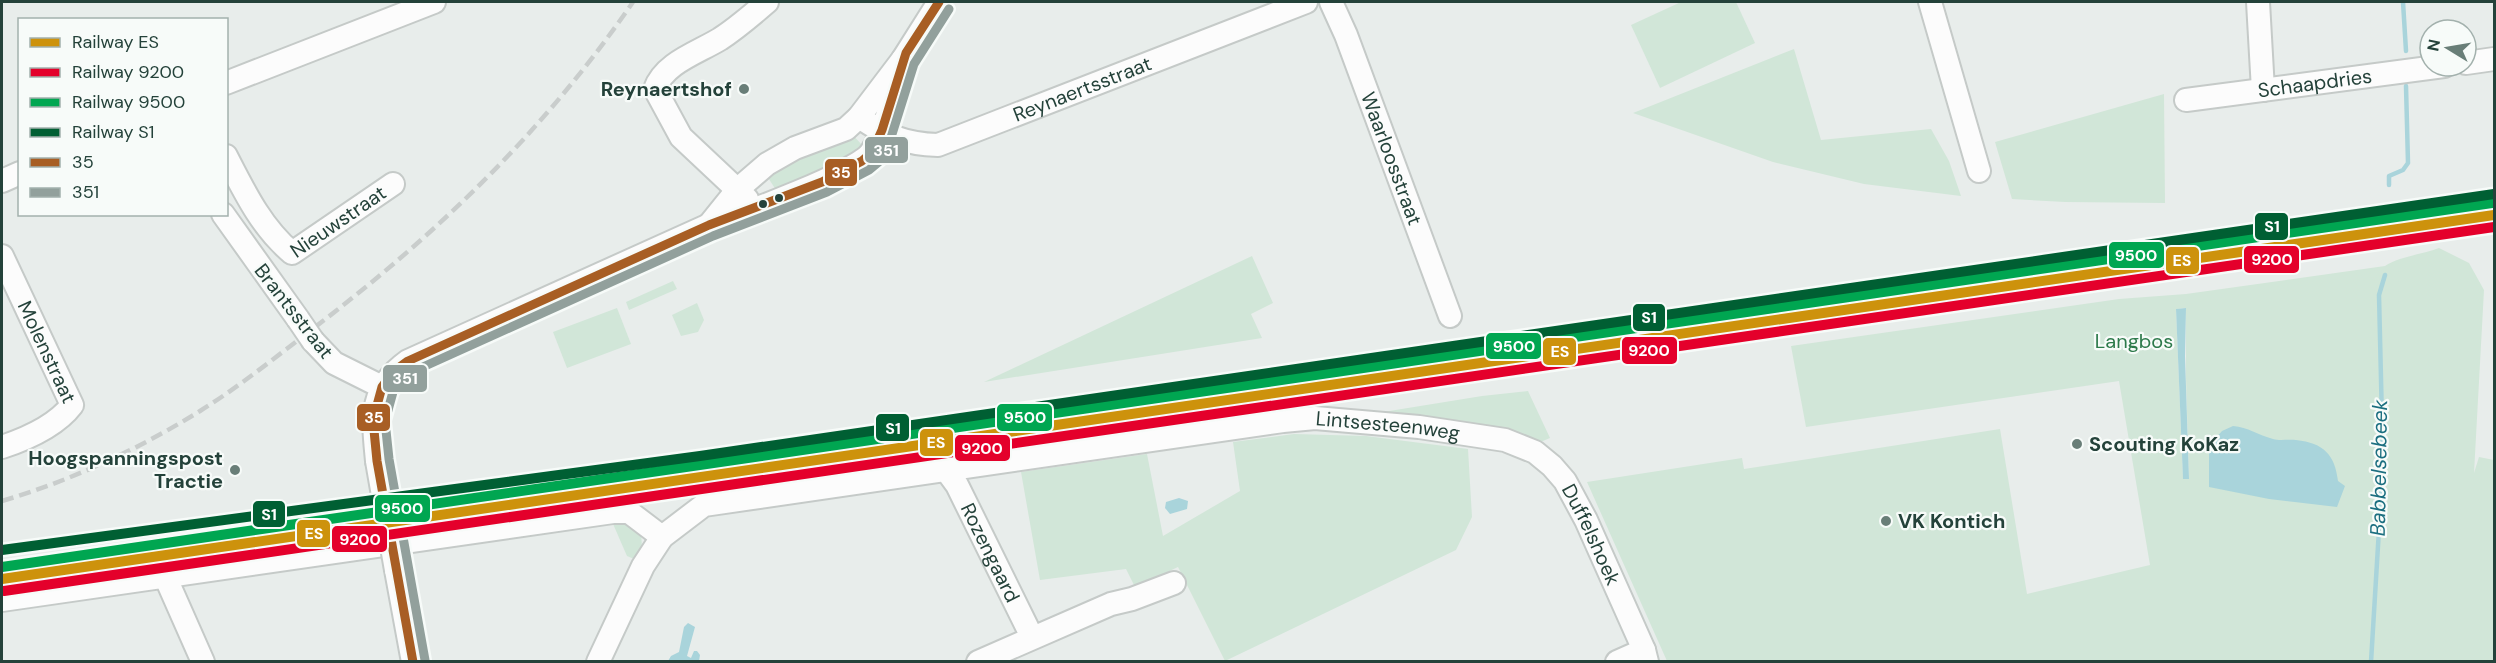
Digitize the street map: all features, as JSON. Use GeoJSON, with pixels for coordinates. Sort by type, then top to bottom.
{"type":"FeatureCollection","features":[{"type":"Feature","properties":{"kind":"street"},"geometry":{"type":"LineString","coordinates":[[228,83],[434,2]]}},
{"type":"Feature","properties":{"kind":"street"},"geometry":{"type":"LineString","coordinates":[[758,209],[681,137],[655,89],[659,79],[672,66],[721,38],[767,2]]}},
{"type":"Feature","properties":{"kind":"street"},"geometry":{"type":"LineString","coordinates":[[709,225],[738,189],[767,164],[795,148],[840,133],[859,117],[903,59],[939,2]]}},
{"type":"Feature","properties":{"kind":"street","name":"Reynaertsstraat"},"geometry":{"type":"LineString","coordinates":[[859,117],[880,132],[914,144],[938,145],[1306,2]]}},
{"type":"Feature","properties":{"kind":"street","name":"Waarloosstraat"},"geometry":{"type":"LineString","coordinates":[[1331,2],[1346,34],[1450,316]]}},
{"type":"Feature","properties":{"kind":"street"},"geometry":{"type":"LineString","coordinates":[[1930,2],[1979,171]]}},
{"type":"Feature","properties":{"kind":"street"},"geometry":{"type":"LineString","coordinates":[[2258,2],[2263,90]]}},
{"type":"Feature","properties":{"kind":"street"},"geometry":{"type":"LineString","coordinates":[[413,662],[377,461],[373,420],[381,387],[393,372],[408,361],[709,225],[758,209],[858,164],[872,151],[903,59]]}},
{"type":"Feature","properties":{"kind":"street"},"geometry":{"type":"LineString","coordinates":[[2478,61],[2494,59]]}},
{"type":"Feature","properties":{"kind":"street","name":"Schaapdries"},"geometry":{"type":"LineString","coordinates":[[2186,100],[2418,69]]}},
{"type":"Feature","properties":{"kind":"street","name":"Nieuwstraat"},"geometry":{"type":"LineString","coordinates":[[228,160],[249,201],[282,244],[292,253],[393,184]]}},
{"type":"Feature","properties":{"kind":"street"},"geometry":{"type":"LineString","coordinates":[[2,181],[18,174]]}},
{"type":"Feature","properties":{"kind":"street","name":"Brantsstraat"},"geometry":{"type":"LineString","coordinates":[[224,216],[313,341],[334,363],[381,387]]}},
{"type":"Feature","properties":{"kind":"street","name":"Molenstraat"},"geometry":{"type":"LineString","coordinates":[[2,256],[72,405],[64,415],[38,432],[2,447]]}},
{"type":"Feature","properties":{"kind":"street","name":"Lintsesteenweg"},"geometry":{"type":"LineString","coordinates":[[662,537],[704,505],[1283,420],[1315,418],[1419,427],[1500,440]]}},
{"type":"Feature","properties":{"kind":"street","name":"Duffelshoek"},"geometry":{"type":"LineString","coordinates":[[1500,440],[1515,443],[1535,452],[1565,481],[1586,520],[1645,656]]}},
{"type":"Feature","properties":{"kind":"street","name":"Rozengaard"},"geometry":{"type":"LineString","coordinates":[[946,470],[957,485],[1032,637]]}},
{"type":"Feature","properties":{"kind":"street"},"geometry":{"type":"LineString","coordinates":[[2,600],[613,512],[629,512],[662,537],[638,575],[598,662]]}},
{"type":"Feature","properties":{"kind":"street"},"geometry":{"type":"LineString","coordinates":[[165,576],[203,662]]}},
{"type":"Feature","properties":{"kind":"street"},"geometry":{"type":"LineString","coordinates":[[978,662],[1111,604],[1132,599],[1174,583]]}},
{"type":"Feature","properties":{"kind":"street"},"geometry":{"type":"LineString","coordinates":[[1617,662],[1645,656]]}},
{"type":"Feature","properties":{"kind":"green space"},"geometry":{"type":"Polygon","coordinates":[[[1681,2],[1736,2],[1755,43],[1660,88],[1631,25],[1681,2]]]}},
{"type":"Feature","properties":{"kind":"green space"},"geometry":{"type":"Polygon","coordinates":[[[1794,49],[1821,140],[1931,129],[1949,161],[1961,196],[1864,184],[1773,162],[1633,113],[1794,49]]]}},
{"type":"Feature","properties":{"kind":"green space"},"geometry":{"type":"Polygon","coordinates":[[[2164,94],[2165,203],[2012,199],[1995,142],[2164,94]]]}},
{"type":"Feature","properties":{"kind":"green space"},"geometry":{"type":"Polygon","coordinates":[[[850,132],[862,145],[857,159],[778,193],[765,173],[850,132]]]}},
{"type":"Feature","properties":{"kind":"green space","name":"Langbos"},"geometry":{"type":"Polygon","coordinates":[[[2439,248],[2469,263],[2484,290],[2474,473],[2479,457],[2494,460],[2494,661],[1667,661],[1587,482],[1742,458],[1744,469],[2000,429],[2027,594],[2150,565],[2119,381],[1806,427],[1791,346],[2119,299],[2186,294],[2385,266],[2439,248]],[[2186,308],[2176,309],[2183,478],[2189,479],[2186,308]]]}},
{"type":"Feature","properties":{"kind":"green space"},"geometry":{"type":"Polygon","coordinates":[[[1252,256],[1273,303],[1251,314],[1262,338],[984,382],[1252,256]]]}},
{"type":"Feature","properties":{"kind":"green space"},"geometry":{"type":"Polygon","coordinates":[[[673,281],[677,289],[629,310],[626,302],[673,281]]]}},
{"type":"Feature","properties":{"kind":"green space"},"geometry":{"type":"Polygon","coordinates":[[[697,303],[704,320],[698,332],[681,336],[672,315],[697,303]]]}},
{"type":"Feature","properties":{"kind":"green space"},"geometry":{"type":"Polygon","coordinates":[[[617,308],[631,344],[567,368],[553,332],[617,308]]]}},
{"type":"Feature","properties":{"kind":"green space"},"geometry":{"type":"Polygon","coordinates":[[[1528,391],[1550,438],[1538,443],[1377,413],[1482,396],[1528,391]]]}},
{"type":"Feature","properties":{"kind":"green space"},"geometry":{"type":"Polygon","coordinates":[[[1294,434],[1366,436],[1468,449],[1472,517],[1456,550],[1225,661],[1178,567],[1135,587],[1126,569],[1040,580],[1021,472],[1147,454],[1163,536],[1240,491],[1233,442],[1294,434]]]}},
{"type":"Feature","properties":{"kind":"green space"},"geometry":{"type":"Polygon","coordinates":[[[614,516],[641,532],[642,548],[639,561],[627,556],[610,517],[614,516]]]}},
{"type":"Feature","properties":{"kind":"water"},"geometry":{"type":"Polygon","coordinates":[[[2186,308],[2185,356],[2189,479],[2183,479],[2176,309],[2186,308]]]}},
{"type":"Feature","properties":{"kind":"water"},"geometry":{"type":"Polygon","coordinates":[[[2233,426],[2273,439],[2306,442],[2321,447],[2331,457],[2338,481],[2345,486],[2337,507],[2269,499],[2209,487],[2209,446],[2222,431],[2233,426]]]}},
{"type":"Feature","properties":{"kind":"water"},"geometry":{"type":"Polygon","coordinates":[[[1179,498],[1188,501],[1187,509],[1170,514],[1165,508],[1166,502],[1179,498]]]}},
{"type":"Feature","properties":{"kind":"water"},"geometry":{"type":"Polygon","coordinates":[[[688,623],[695,627],[687,656],[691,658],[694,651],[697,651],[700,655],[699,661],[668,661],[671,656],[679,652],[684,627],[688,623]]]}},
{"type":"Feature","properties":{"kind":"waterway","name":"Babbelsebeek"},"geometry":{"type":"LineString","coordinates":[[2403,2],[2406,51]]}},
{"type":"Feature","properties":{"kind":"waterway","name":"Babbelsebeek"},"geometry":{"type":"LineString","coordinates":[[2389,185],[2389,176],[2403,170],[2408,163],[2406,86]]}},
{"type":"Feature","properties":{"kind":"waterway","name":"Babbelsebeek"},"geometry":{"type":"LineString","coordinates":[[2371,662],[2383,463],[2379,295],[2385,275]]}},
{"type":"Feature","properties":{"kind":"railway"},"geometry":{"type":"LineString","coordinates":[[2,501],[53,484],[104,463],[177,425],[241,383],[353,297],[442,221],[523,139],[562,96],[633,2]]}},
{"type":"Feature","properties":{"kind":"rail line","name":"S1"},"geometry":{"type":"LineString","coordinates":[[2,550],[700,456],[2494,194]]}},
{"type":"Feature","properties":{"kind":"rail line","name":"9500"},"geometry":{"type":"LineString","coordinates":[[2,567],[2492,203]]}},
{"type":"Feature","properties":{"kind":"rail line","name":"ES"},"geometry":{"type":"LineString","coordinates":[[2,579],[2494,215]]}},
{"type":"Feature","properties":{"kind":"rail line","name":"9200"},"geometry":{"type":"LineString","coordinates":[[4,591],[2494,227]]}},
{"type":"Feature","properties":{"kind":"transit line","name":"35"},"geometry":{"type":"LineString","coordinates":[[413,662],[377,461],[373,420],[382,387],[393,372],[408,361],[709,225],[822,182],[862,161],[872,152],[882,130],[906,53],[939,2]]}},
{"type":"Feature","properties":{"kind":"transit line","name":"351"},"geometry":{"type":"LineString","coordinates":[[425,660],[389,459],[385,421],[393,392],[414,371],[713,236],[827,192],[869,170],[881,160],[888,147],[914,64],[949,9]]}},
{"type":"Feature","properties":{"kind":"place","name":"Reynaertshof"},"geometry":{"type":"Point","coordinates":[744,89]}},
{"type":"Feature","properties":{"kind":"place","name":"Scouting KoKaz"},"geometry":{"type":"Point","coordinates":[2077,444]}},
{"type":"Feature","properties":{"kind":"place","name":"Hoogspanningspost Tractie"},"geometry":{"type":"Point","coordinates":[235,470]}},
{"type":"Feature","properties":{"kind":"place","name":"VK Kontich"},"geometry":{"type":"Point","coordinates":[1886,521]}}]}
